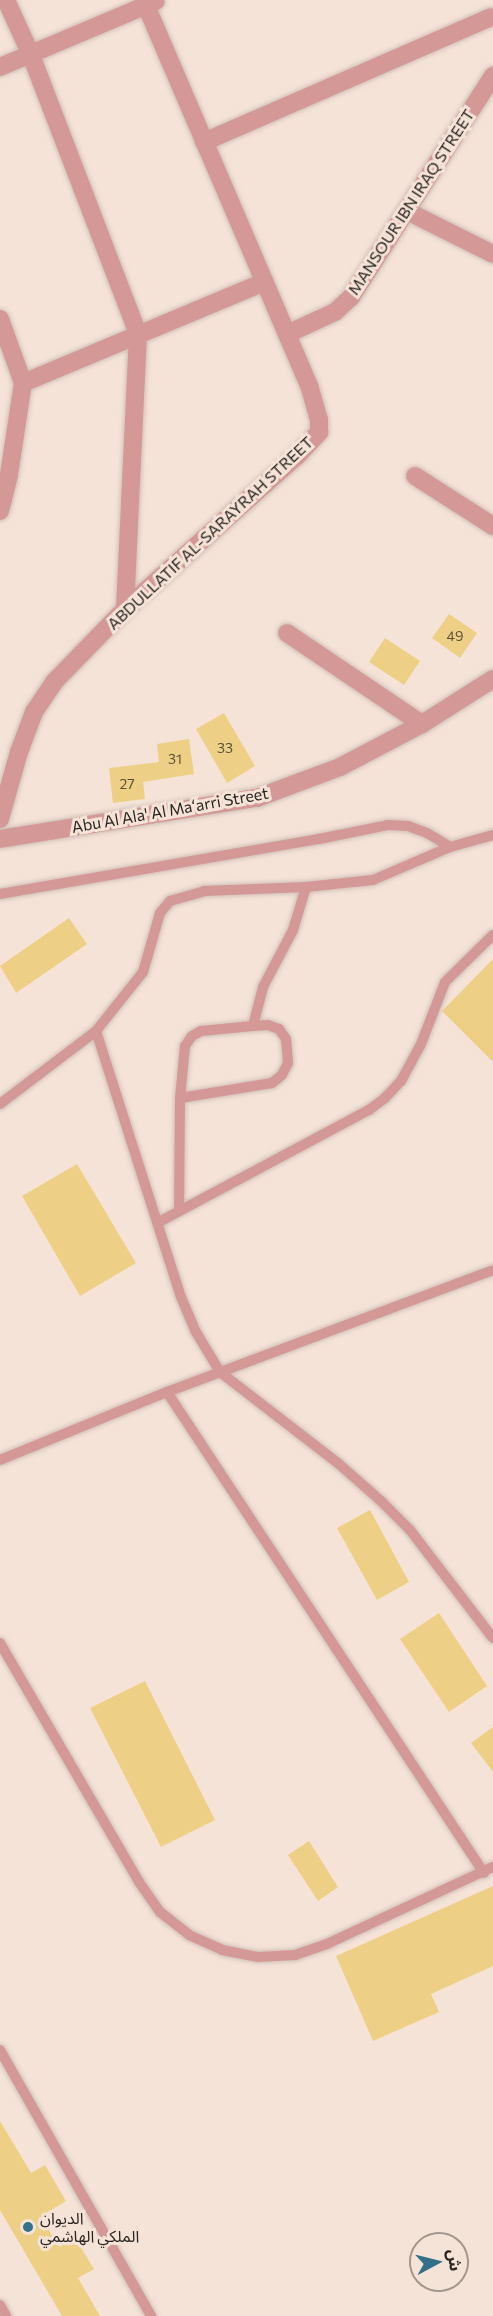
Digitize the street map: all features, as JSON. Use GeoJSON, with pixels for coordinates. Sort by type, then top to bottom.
{"type":"FeatureCollection","features":[{"type":"Feature","properties":{"kind":"street"},"geometry":{"type":"LineString","coordinates":[[6,0],[31,55],[138,334],[125,609]]}},
{"type":"Feature","properties":{"kind":"street"},"geometry":{"type":"LineString","coordinates":[[204,142],[492,19],[483,0]]}},
{"type":"Feature","properties":{"kind":"street"},"geometry":{"type":"LineString","coordinates":[[0,67],[149,2]]}},
{"type":"Feature","properties":{"kind":"street","name":"ABDULLATIF AL-SARAYRAH STREET"},"geometry":{"type":"LineString","coordinates":[[0,819],[19,752],[34,712],[54,682],[125,609],[297,456],[318,432],[316,406],[287,333],[204,142],[149,2]]}},
{"type":"Feature","properties":{"kind":"street","name":"MANSOUR IBN IRAQ STREET"},"geometry":{"type":"LineString","coordinates":[[287,333],[335,312],[351,297],[493,76]]}},
{"type":"Feature","properties":{"kind":"street"},"geometry":{"type":"LineString","coordinates":[[407,211],[493,254]]}},
{"type":"Feature","properties":{"kind":"street"},"geometry":{"type":"LineString","coordinates":[[23,383],[265,282]]}},
{"type":"Feature","properties":{"kind":"street"},"geometry":{"type":"LineString","coordinates":[[0,319],[23,383],[9,475],[0,511]]}},
{"type":"Feature","properties":{"kind":"street"},"geometry":{"type":"LineString","coordinates":[[416,476],[493,526]]}},
{"type":"Feature","properties":{"kind":"street"},"geometry":{"type":"LineString","coordinates":[[287,633],[422,724]]}},
{"type":"Feature","properties":{"kind":"street","name":"Abu Al Ala' Al Maʻarri Street"},"geometry":{"type":"LineString","coordinates":[[0,839],[257,798],[340,767],[422,724],[493,679]]}},
{"type":"Feature","properties":{"kind":"lane"},"geometry":{"type":"LineString","coordinates":[[0,894],[320,839],[388,825],[408,826],[428,833],[450,847]]}},
{"type":"Feature","properties":{"kind":"lane"},"geometry":{"type":"LineString","coordinates":[[0,1104],[96,1031],[143,972],[160,913],[170,901],[204,891],[374,880],[450,847],[493,835]]}},
{"type":"Feature","properties":{"kind":"lane"},"geometry":{"type":"LineString","coordinates":[[253,1026],[263,987],[293,930],[306,886]]}},
{"type":"Feature","properties":{"kind":"lane"},"geometry":{"type":"LineString","coordinates":[[159,1222],[361,1115],[385,1098],[400,1082],[421,1044],[445,982],[493,935]]}},
{"type":"Feature","properties":{"kind":"lane"},"geometry":{"type":"LineString","coordinates":[[179,1211],[180,1098],[185,1046],[192,1036],[201,1031],[253,1026],[268,1025],[279,1029],[286,1039],[288,1063],[282,1075],[272,1083],[180,1098]]}},
{"type":"Feature","properties":{"kind":"lane"},"geometry":{"type":"LineString","coordinates":[[96,1031],[159,1222],[181,1297],[196,1332],[220,1372],[339,1464],[381,1501],[410,1530],[493,1638]]}},
{"type":"Feature","properties":{"kind":"lane"},"geometry":{"type":"LineString","coordinates":[[0,1460],[167,1392],[493,1270]]}},
{"type":"Feature","properties":{"kind":"lane"},"geometry":{"type":"LineString","coordinates":[[0,1643],[138,1882],[160,1911],[189,1935],[222,1950],[249,1956],[294,1955],[329,1943],[488,1870],[167,1392]]}},
{"type":"Feature","properties":{"kind":"lane"},"geometry":{"type":"LineString","coordinates":[[0,2050],[151,2316]]}},
{"type":"Feature","properties":{"kind":"lane"},"geometry":{"type":"LineString","coordinates":[[0,2305],[6,2316]]}},
{"type":"Feature","properties":{"kind":"building"},"geometry":{"type":"Polygon","coordinates":[[[449,614],[477,633],[460,658],[432,638],[449,614]]]}},
{"type":"Feature","properties":{"kind":"building"},"geometry":{"type":"Polygon","coordinates":[[[385,638],[420,661],[404,685],[369,662],[385,638]]]}},
{"type":"Feature","properties":{"kind":"building"},"geometry":{"type":"Polygon","coordinates":[[[224,713],[255,766],[227,783],[196,729],[224,713]]]}},
{"type":"Feature","properties":{"kind":"building"},"geometry":{"type":"Polygon","coordinates":[[[189,739],[194,774],[143,782],[145,799],[113,803],[109,768],[159,762],[157,744],[189,739]]]}},
{"type":"Feature","properties":{"kind":"building"},"geometry":{"type":"Polygon","coordinates":[[[69,918],[87,944],[16,993],[0,966],[69,918]]]}},
{"type":"Feature","properties":{"kind":"building"},"geometry":{"type":"Polygon","coordinates":[[[493,959],[493,1062],[442,1011],[493,959]]]}},
{"type":"Feature","properties":{"kind":"building"},"geometry":{"type":"Polygon","coordinates":[[[77,1164],[136,1263],[80,1296],[22,1196],[77,1164]]]}},
{"type":"Feature","properties":{"kind":"building"},"geometry":{"type":"Polygon","coordinates":[[[370,1510],[409,1582],[377,1600],[337,1528],[370,1510]]]}},
{"type":"Feature","properties":{"kind":"building"},"geometry":{"type":"Polygon","coordinates":[[[439,1613],[487,1686],[449,1712],[400,1639],[439,1613]]]}},
{"type":"Feature","properties":{"kind":"building"},"geometry":{"type":"Polygon","coordinates":[[[145,1681],[215,1820],[161,1847],[90,1708],[145,1681]]]}},
{"type":"Feature","properties":{"kind":"building"},"geometry":{"type":"Polygon","coordinates":[[[493,1727],[493,1772],[471,1743],[493,1727]]]}},
{"type":"Feature","properties":{"kind":"building"},"geometry":{"type":"Polygon","coordinates":[[[309,1841],[338,1887],[318,1901],[288,1855],[309,1841]]]}},
{"type":"Feature","properties":{"kind":"building"},"geometry":{"type":"Polygon","coordinates":[[[493,1886],[493,1966],[431,1994],[439,2012],[373,2041],[336,1956],[493,1886]]]}},
{"type":"Feature","properties":{"kind":"building","name":"الديوان الملكي الهاشمي"},"geometry":{"type":"Polygon","coordinates":[[[0,2121],[31,2173],[45,2165],[66,2201],[41,2216],[59,2247],[75,2238],[94,2269],[78,2278],[100,2316],[62,2316],[0,2210],[0,2121]]]}},
{"type":"Feature","properties":{"kind":"place","name":"الديوان الملكي الهاشمي"},"geometry":{"type":"Point","coordinates":[28,2227]}}]}
